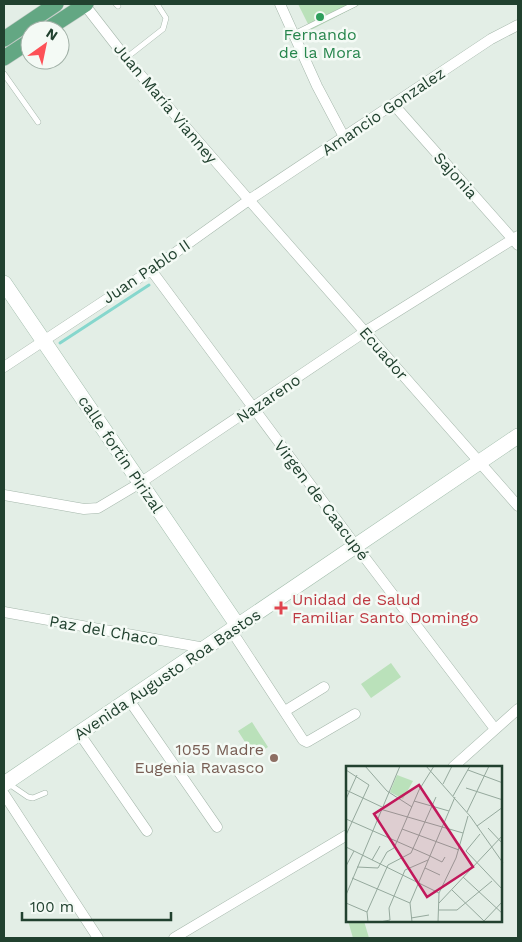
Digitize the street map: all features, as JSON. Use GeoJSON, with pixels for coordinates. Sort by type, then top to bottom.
{"type":"FeatureCollection","features":[{"type":"Feature","properties":{"kind":"main road"},"geometry":{"type":"LineString","coordinates":[[4,39],[56,4]]}},
{"type":"Feature","properties":{"kind":"main road"},"geometry":{"type":"LineString","coordinates":[[61,20],[85,4]]}},
{"type":"Feature","properties":{"kind":"main road"},"geometry":{"type":"LineString","coordinates":[[4,58],[20,48]]}},
{"type":"Feature","properties":{"kind":"main road","name":"calle fortin Pirizal"},"geometry":{"type":"LineString","coordinates":[[4,283],[140,483],[235,628]]}},
{"type":"Feature","properties":{"kind":"main road","name":"Avenida Augusto Roa Bastos"},"geometry":{"type":"LineString","coordinates":[[5,787],[79,733],[518,436]]}},
{"type":"Feature","properties":{"kind":"street","name":"Juan María Vianney"},"geometry":{"type":"LineString","coordinates":[[85,4],[126,58],[249,200]]}},
{"type":"Feature","properties":{"kind":"street"},"geometry":{"type":"LineString","coordinates":[[280,4],[317,86],[344,137]]}},
{"type":"Feature","properties":{"kind":"street","name":"Amancio Gonzalez"},"geometry":{"type":"LineString","coordinates":[[249,200],[491,39],[518,25]]}},
{"type":"Feature","properties":{"kind":"street","name":"Sajonia"},"geometry":{"type":"LineString","coordinates":[[394,105],[517,240]]}},
{"type":"Feature","properties":{"kind":"street","name":"Juan Pablo II"},"geometry":{"type":"LineString","coordinates":[[4,367],[42,340],[151,270],[249,200]]}},
{"type":"Feature","properties":{"kind":"street","name":"Ecuador"},"geometry":{"type":"LineString","coordinates":[[249,200],[518,506]]}},
{"type":"Feature","properties":{"kind":"street","name":"Nazareno"},"geometry":{"type":"LineString","coordinates":[[4,495],[84,509],[98,508],[140,483],[366,331],[517,240]]}},
{"type":"Feature","properties":{"kind":"street","name":"Virgen de Caacupé"},"geometry":{"type":"LineString","coordinates":[[151,270],[495,729]]}},
{"type":"Feature","properties":{"kind":"street","name":"Paz del Chaco"},"geometry":{"type":"LineString","coordinates":[[4,612],[205,648]]}},
{"type":"Feature","properties":{"kind":"street","name":"calle fortin Pirizal"},"geometry":{"type":"LineString","coordinates":[[235,628],[303,740],[307,742],[355,714]]}},
{"type":"Feature","properties":{"kind":"street"},"geometry":{"type":"LineString","coordinates":[[285,710],[324,687]]}},
{"type":"Feature","properties":{"kind":"street"},"geometry":{"type":"LineString","coordinates":[[129,700],[216,828]]}},
{"type":"Feature","properties":{"kind":"street"},"geometry":{"type":"LineString","coordinates":[[454,766],[518,709]]}},
{"type":"Feature","properties":{"kind":"street"},"geometry":{"type":"LineString","coordinates":[[79,733],[147,831]]}},
{"type":"Feature","properties":{"kind":"street"},"geometry":{"type":"LineString","coordinates":[[5,787],[98,938]]}},
{"type":"Feature","properties":{"kind":"street"},"geometry":{"type":"LineString","coordinates":[[174,938],[346,836]]}},
{"type":"Feature","properties":{"kind":"lane"},"geometry":{"type":"LineString","coordinates":[[126,58],[163,29],[166,18],[157,4]]}},
{"type":"Feature","properties":{"kind":"lane"},"geometry":{"type":"LineString","coordinates":[[293,34],[355,4]]}},
{"type":"Feature","properties":{"kind":"lane"},"geometry":{"type":"LineString","coordinates":[[4,74],[38,122]]}},
{"type":"Feature","properties":{"kind":"lane"},"geometry":{"type":"LineString","coordinates":[[5,787],[33,798],[45,793]]}},
{"type":"Feature","properties":{"kind":"green space","name":"Fernando de la Mora"},"geometry":{"type":"Polygon","coordinates":[[[298,4],[361,4],[311,30],[298,4]]]}},
{"type":"Feature","properties":{"kind":"green space"},"geometry":{"type":"Polygon","coordinates":[[[391,663],[401,677],[371,698],[361,684],[391,663]]]}},
{"type":"Feature","properties":{"kind":"green space"},"geometry":{"type":"Polygon","coordinates":[[[252,722],[268,747],[254,756],[238,731],[252,722]]]}},
{"type":"Feature","properties":{"kind":"green space"},"geometry":{"type":"Polygon","coordinates":[[[348,922],[364,922],[369,938],[353,938],[348,922]]]}},
{"type":"Feature","properties":{"kind":"waterway"},"geometry":{"type":"LineString","coordinates":[[60,343],[149,285]]}},
{"type":"Feature","properties":{"kind":"place","name":"Fernando de la Mora"},"geometry":{"type":"Point","coordinates":[320,17]}},
{"type":"Feature","properties":{"kind":"place","name":"Unidad de Salud Familiar Santo Domingo"},"geometry":{"type":"Point","coordinates":[281,608]}},
{"type":"Feature","properties":{"kind":"place","name":"1055 Madre Eugenia Ravasco"},"geometry":{"type":"Point","coordinates":[274,758]}}]}
